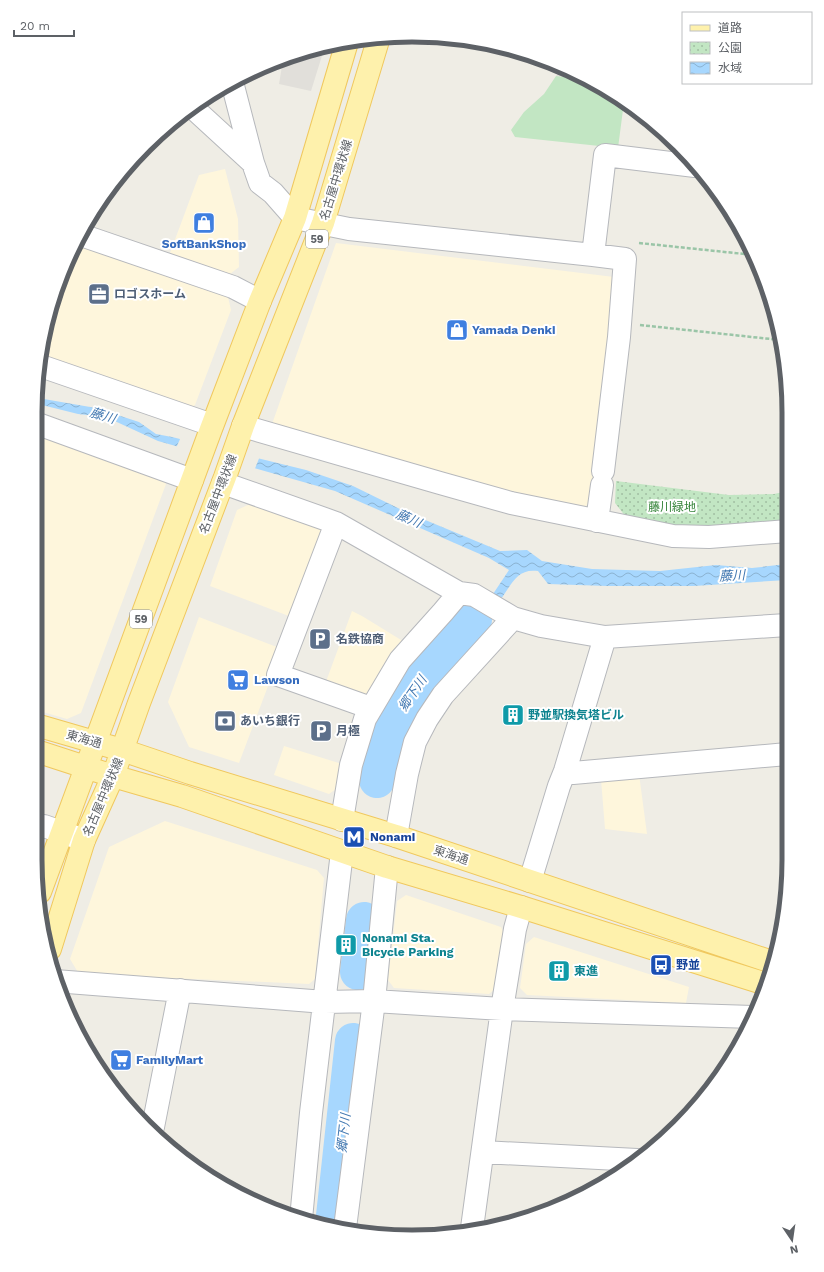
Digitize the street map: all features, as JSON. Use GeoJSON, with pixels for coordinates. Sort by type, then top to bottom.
{"type":"FeatureCollection","features":[{"type":"Feature","properties":{"kind":"main road","name":"名古屋中環状線"},"geometry":{"type":"LineString","coordinates":[[52,943],[84,840],[113,776],[242,431],[323,223],[377,44]]}},
{"type":"Feature","properties":{"kind":"main road","name":"名古屋中環状線"},"geometry":{"type":"LineString","coordinates":[[43,884],[211,427],[294,218],[345,48]]}},
{"type":"Feature","properties":{"kind":"main road","name":"東海通"},"geometry":{"type":"LineString","coordinates":[[42,727],[122,750],[190,773],[396,836],[768,961]]}},
{"type":"Feature","properties":{"kind":"main road"},"geometry":{"type":"LineString","coordinates":[[42,753],[182,796],[388,867],[761,982]]}},
{"type":"Feature","properties":{"kind":"street"},"geometry":{"type":"LineString","coordinates":[[234,88],[253,163],[260,183],[273,193],[294,218],[349,229],[625,259],[603,478],[597,522]]}},
{"type":"Feature","properties":{"kind":"street"},"geometry":{"type":"LineString","coordinates":[[196,111],[253,163]]}},
{"type":"Feature","properties":{"kind":"street"},"geometry":{"type":"LineString","coordinates":[[593,255],[605,155],[687,165]]}},
{"type":"Feature","properties":{"kind":"street"},"geometry":{"type":"LineString","coordinates":[[86,237],[233,287],[260,301]]}},
{"type":"Feature","properties":{"kind":"street"},"geometry":{"type":"LineString","coordinates":[[45,366],[211,427]]}},
{"type":"Feature","properties":{"kind":"street"},"geometry":{"type":"LineString","coordinates":[[42,425],[194,475]]}},
{"type":"Feature","properties":{"kind":"street"},"geometry":{"type":"LineString","coordinates":[[242,431],[504,501],[597,522],[673,536],[709,537],[782,531]]}},
{"type":"Feature","properties":{"kind":"street"},"geometry":{"type":"LineString","coordinates":[[224,480],[336,523],[459,592],[474,595],[513,618],[541,626],[605,636],[782,625]]}},
{"type":"Feature","properties":{"kind":"street"},"geometry":{"type":"LineString","coordinates":[[336,523],[278,675],[371,708]]}},
{"type":"Feature","properties":{"kind":"street"},"geometry":{"type":"LineString","coordinates":[[342,820],[352,765],[365,719],[400,660],[459,592]]}},
{"type":"Feature","properties":{"kind":"street"},"geometry":{"type":"LineString","coordinates":[[396,836],[407,774],[415,742],[427,719],[443,695],[513,618]]}},
{"type":"Feature","properties":{"kind":"street"},"geometry":{"type":"LineString","coordinates":[[530,881],[565,771],[605,636]]}},
{"type":"Feature","properties":{"kind":"street"},"geometry":{"type":"LineString","coordinates":[[565,771],[573,773],[782,754]]}},
{"type":"Feature","properties":{"kind":"street"},"geometry":{"type":"LineString","coordinates":[[42,826],[84,840]]}},
{"type":"Feature","properties":{"kind":"street"},"geometry":{"type":"LineString","coordinates":[[302,1213],[311,1113],[342,852]]}},
{"type":"Feature","properties":{"kind":"street"},"geometry":{"type":"LineString","coordinates":[[346,1224],[374,1001],[388,867]]}},
{"type":"Feature","properties":{"kind":"street"},"geometry":{"type":"LineString","coordinates":[[472,1225],[502,1009],[515,930],[521,907]]}},
{"type":"Feature","properties":{"kind":"street"},"geometry":{"type":"LineString","coordinates":[[63,982],[325,1002],[374,1001],[502,1009],[747,1017]]}},
{"type":"Feature","properties":{"kind":"street"},"geometry":{"type":"LineString","coordinates":[[153,1125],[180,990]]}},
{"type":"Feature","properties":{"kind":"street"},"geometry":{"type":"LineString","coordinates":[[483,1152],[629,1160]]}},
{"type":"Feature","properties":{"kind":"path"},"geometry":{"type":"LineString","coordinates":[[636,242],[747,254]]}},
{"type":"Feature","properties":{"kind":"path"},"geometry":{"type":"LineString","coordinates":[[619,323],[775,339]]}},
{"type":"Feature","properties":{"kind":"shaded area"},"geometry":{"type":"Polygon","coordinates":[[[323,53],[311,91],[279,84],[282,66],[323,53]]]}},
{"type":"Feature","properties":{"kind":"shaded area"},"geometry":{"type":"Polygon","coordinates":[[[559,72],[571,78],[556,76],[559,72]]]}},
{"type":"Feature","properties":{"kind":"shaded area"},"geometry":{"type":"Polygon","coordinates":[[[225,169],[238,219],[239,267],[230,274],[170,253],[199,175],[225,169]]]}},
{"type":"Feature","properties":{"kind":"shaded area","name":"Yamada Denki"},"geometry":{"type":"Polygon","coordinates":[[[336,243],[614,277],[592,497],[590,503],[584,507],[515,496],[272,424],[336,243]]]}},
{"type":"Feature","properties":{"kind":"shaded area"},"geometry":{"type":"Polygon","coordinates":[[[82,247],[228,297],[231,310],[195,405],[189,409],[46,357],[49,340],[62,293],[80,248],[82,247]]]}},
{"type":"Feature","properties":{"kind":"shaded area"},"geometry":{"type":"Polygon","coordinates":[[[42,432],[162,477],[166,484],[81,713],[67,719],[42,712],[42,432]]]}},
{"type":"Feature","properties":{"kind":"shaded area"},"geometry":{"type":"Polygon","coordinates":[[[250,504],[321,529],[325,538],[294,618],[210,586],[237,510],[250,504]]]}},
{"type":"Feature","properties":{"kind":"shaded area"},"geometry":{"type":"Polygon","coordinates":[[[352,611],[406,643],[369,694],[355,697],[324,687],[352,611]]]}},
{"type":"Feature","properties":{"kind":"shaded area"},"geometry":{"type":"Polygon","coordinates":[[[199,617],[282,649],[239,763],[189,747],[168,702],[199,617]]]}},
{"type":"Feature","properties":{"kind":"shaded area"},"geometry":{"type":"Polygon","coordinates":[[[284,746],[342,764],[336,789],[329,794],[274,775],[284,746]]]}},
{"type":"Feature","properties":{"kind":"shaded area"},"geometry":{"type":"Polygon","coordinates":[[[639,774],[647,834],[605,829],[601,779],[639,774]]]}},
{"type":"Feature","properties":{"kind":"shaded area"},"geometry":{"type":"Polygon","coordinates":[[[165,821],[317,870],[324,878],[315,979],[309,984],[79,974],[70,959],[109,847],[165,821]]]}},
{"type":"Feature","properties":{"kind":"shaded area"},"geometry":{"type":"Polygon","coordinates":[[[406,895],[501,927],[505,936],[497,987],[489,994],[394,988],[388,980],[397,901],[406,895]]]}},
{"type":"Feature","properties":{"kind":"shaded area"},"geometry":{"type":"Polygon","coordinates":[[[534,937],[689,987],[686,1003],[527,995],[520,988],[526,944],[534,937]]]}},
{"type":"Feature","properties":{"kind":"green space"},"geometry":{"type":"Polygon","coordinates":[[[556,76],[571,78],[618,104],[623,108],[618,148],[515,137],[511,130],[524,112],[544,94],[556,76]]]}},
{"type":"Feature","properties":{"kind":"green space","name":"藤川緑地"},"geometry":{"type":"Polygon","coordinates":[[[616,481],[729,495],[774,494],[782,492],[782,522],[707,528],[666,526],[626,517],[615,503],[616,481]]]}},
{"type":"Feature","properties":{"kind":"water","name":"藤川"},"geometry":{"type":"Polygon","coordinates":[[[43,399],[96,408],[139,422],[156,434],[306,470],[353,486],[406,512],[500,551],[527,550],[542,561],[592,569],[660,571],[716,565],[752,568],[782,565],[782,580],[694,586],[548,584],[538,571],[531,571],[525,572],[516,578],[501,599],[493,594],[509,570],[489,558],[335,491],[158,441],[106,417],[78,414],[42,405],[43,399]]]}},
{"type":"Feature","properties":{"kind":"pier"},"geometry":{"type":"Polygon","coordinates":[[[181,437],[260,456],[254,471],[176,448],[181,437]]]}},
{"type":"Feature","properties":{"kind":"waterway","name":"郷下川"},"geometry":{"type":"LineString","coordinates":[[377,780],[389,735],[401,706],[430,667],[474,620]]}},
{"type":"Feature","properties":{"kind":"waterway","name":"郷下川"},"geometry":{"type":"LineString","coordinates":[[358,972],[364,920]]}},
{"type":"Feature","properties":{"kind":"waterway","name":"郷下川"},"geometry":{"type":"LineString","coordinates":[[333,1221],[353,1041]]}},
{"type":"Feature","properties":{"kind":"place","name":"SoftBankShop"},"geometry":{"type":"Point","coordinates":[204,223]}},
{"type":"Feature","properties":{"kind":"place","name":"ロゴスホーム"},"geometry":{"type":"Point","coordinates":[99,294]}},
{"type":"Feature","properties":{"kind":"place","name":"Yamada Denki"},"geometry":{"type":"Point","coordinates":[457,330]}},
{"type":"Feature","properties":{"kind":"place","name":"名鉄協商"},"geometry":{"type":"Point","coordinates":[320,639]}},
{"type":"Feature","properties":{"kind":"place","name":"Lawson"},"geometry":{"type":"Point","coordinates":[238,680]}},
{"type":"Feature","properties":{"kind":"place","name":"野並駅換気塔ビル"},"geometry":{"type":"Point","coordinates":[513,715]}},
{"type":"Feature","properties":{"kind":"place","name":"あいち銀行"},"geometry":{"type":"Point","coordinates":[225,721]}},
{"type":"Feature","properties":{"kind":"place","name":"月極"},"geometry":{"type":"Point","coordinates":[321,731]}},
{"type":"Feature","properties":{"kind":"place","name":"Nonami"},"geometry":{"type":"Point","coordinates":[354,837]}},
{"type":"Feature","properties":{"kind":"place","name":"Nonami Sta. Bicycle Parking"},"geometry":{"type":"Point","coordinates":[346,945]}},
{"type":"Feature","properties":{"kind":"place","name":"野並"},"geometry":{"type":"Point","coordinates":[661,965]}},
{"type":"Feature","properties":{"kind":"place","name":"東進"},"geometry":{"type":"Point","coordinates":[559,971]}},
{"type":"Feature","properties":{"kind":"place","name":"FamilyMart"},"geometry":{"type":"Point","coordinates":[121,1060]}}]}
